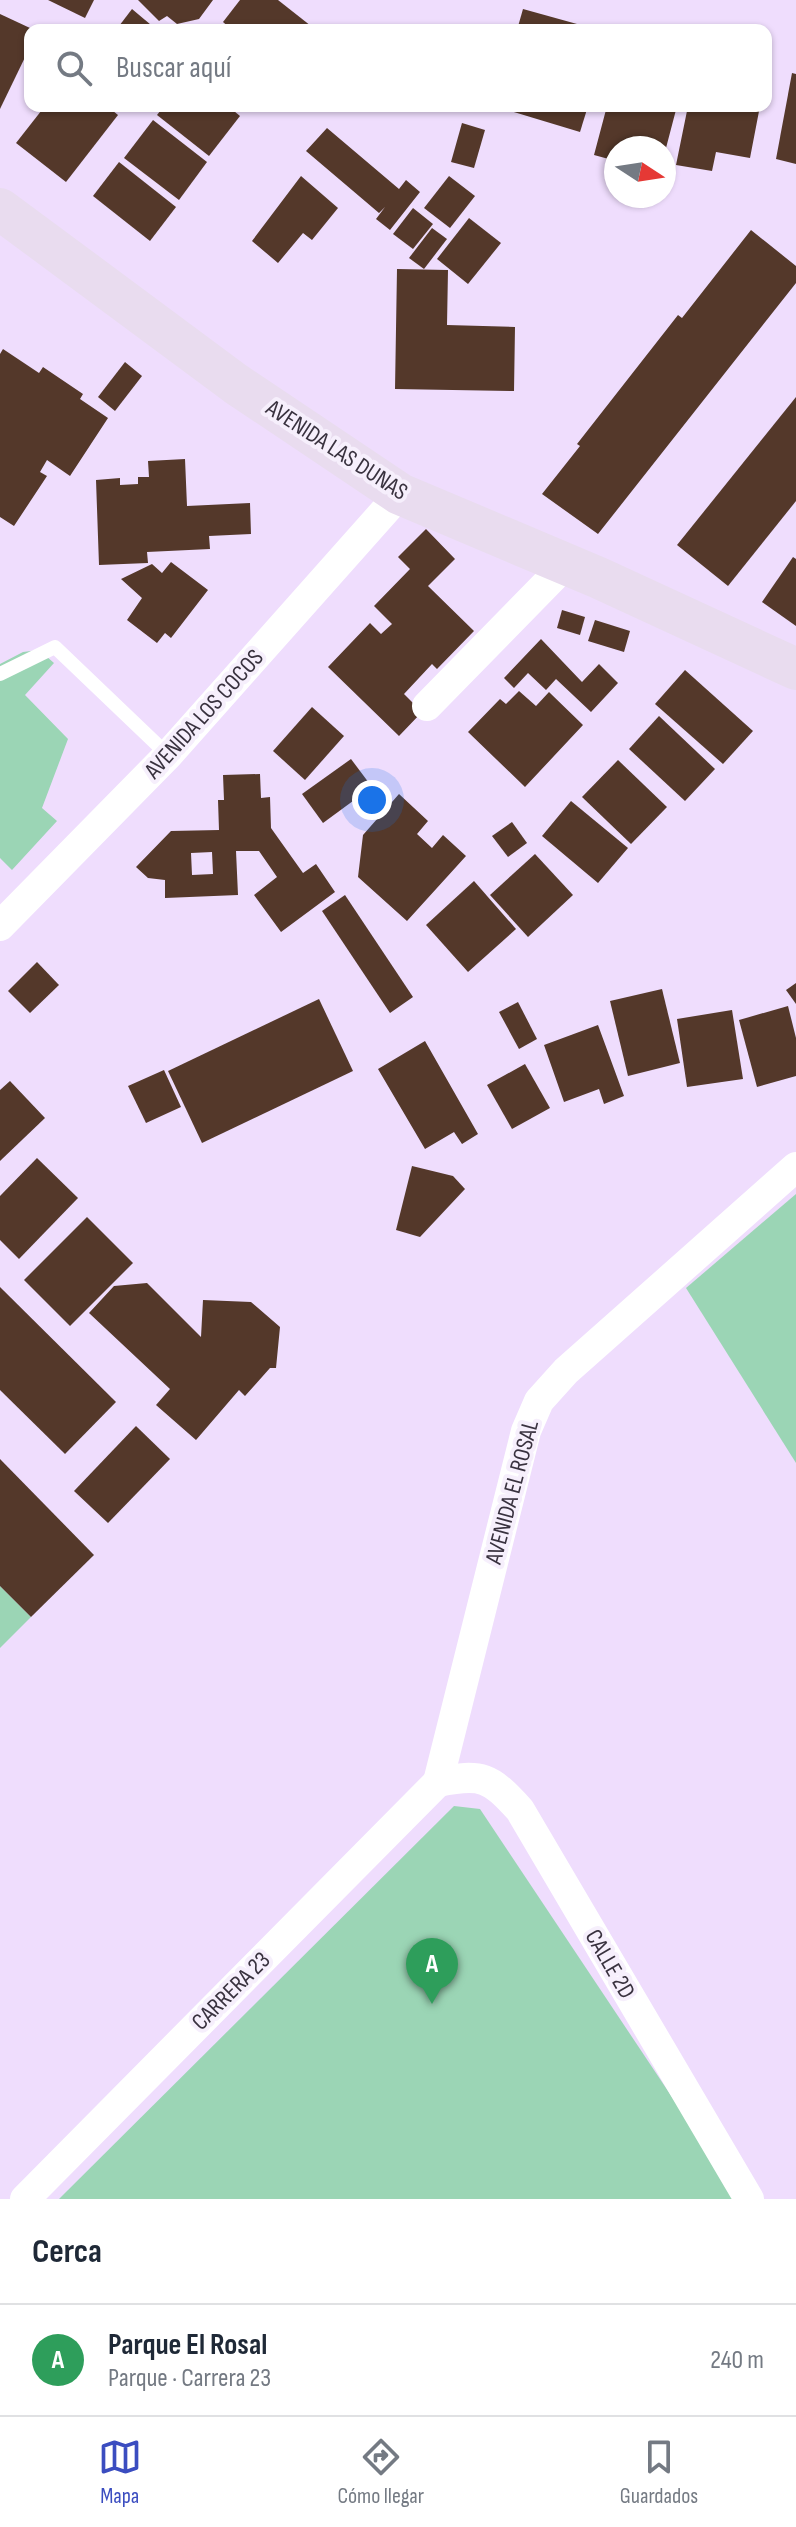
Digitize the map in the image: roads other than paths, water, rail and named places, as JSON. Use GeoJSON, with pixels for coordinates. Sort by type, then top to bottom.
{"type":"FeatureCollection","features":[{"type":"Feature","properties":{"kind":"street","name":"AVENIDA LAS DUNAS"},"geometry":{"type":"LineString","coordinates":[[0,209],[236,384],[400,494],[566,564],[796,669]]}},
{"type":"Feature","properties":{"kind":"street","name":"AVENIDA LOS COCOS"},"geometry":{"type":"LineString","coordinates":[[0,926],[168,755],[400,494]]}},
{"type":"Feature","properties":{"kind":"street"},"geometry":{"type":"LineString","coordinates":[[427,706],[566,564]]}},
{"type":"Feature","properties":{"kind":"street","name":"AVENIDA EL ROSAL"},"geometry":{"type":"LineString","coordinates":[[438,1782],[526,1431],[539,1401],[566,1371],[796,1167]]}},
{"type":"Feature","properties":{"kind":"street","name":"CALLE 2D"},"geometry":{"type":"LineString","coordinates":[[438,1782],[471,1775],[504,1792],[520,1810],[749,2199]]}},
{"type":"Feature","properties":{"kind":"street","name":"CARRERA 23"},"geometry":{"type":"LineString","coordinates":[[25,2199],[438,1782]]}},
{"type":"Feature","properties":{"kind":"lane"},"geometry":{"type":"LineString","coordinates":[[0,674],[55,647],[168,755]]}},
{"type":"Feature","properties":{"kind":"place","name":"Parque El Rosal"},"geometry":{"type":"Point","coordinates":[432,2004]}}]}
